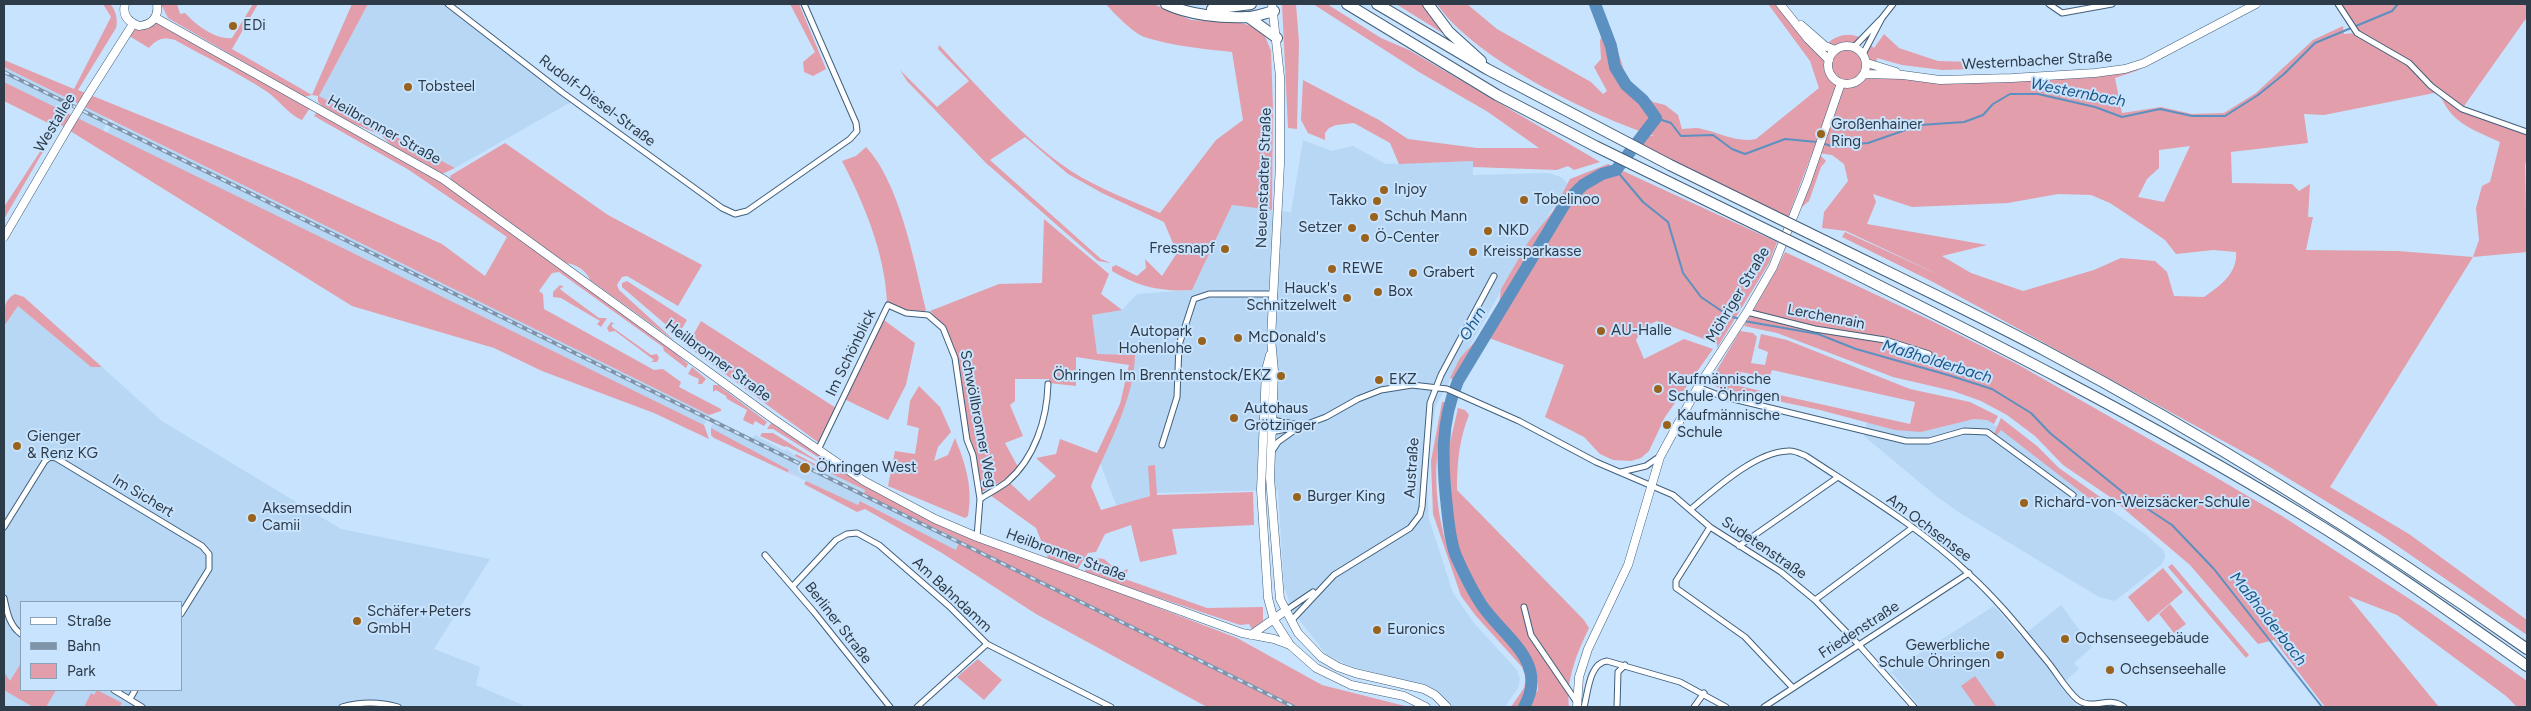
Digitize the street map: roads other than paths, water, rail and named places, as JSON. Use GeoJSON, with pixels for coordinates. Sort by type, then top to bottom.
{"type":"FeatureCollection","features":[{"type":"Feature","properties":{"kind":"highway"},"geometry":{"type":"LineString","coordinates":[[1166,4],[1190,12],[1248,17],[1273,7]]}},
{"type":"Feature","properties":{"kind":"highway"},"geometry":{"type":"LineString","coordinates":[[1180,4],[1205,9],[1244,4]]}},
{"type":"Feature","properties":{"kind":"highway"},"geometry":{"type":"LineString","coordinates":[[1347,4],[1497,95],[1595,146],[2036,364],[2234,474],[2362,553],[2527,666]]}},
{"type":"Feature","properties":{"kind":"highway"},"geometry":{"type":"LineString","coordinates":[[1377,4],[1487,69],[1603,131],[2045,350],[2250,467],[2410,568],[2527,649]]}},
{"type":"Feature","properties":{"kind":"highway"},"geometry":{"type":"LineString","coordinates":[[1428,4],[1449,32],[1477,56],[1487,69]]}},
{"type":"Feature","properties":{"kind":"highway"},"geometry":{"type":"LineString","coordinates":[[1248,17],[1277,38]]}},
{"type":"Feature","properties":{"kind":"main road"},"geometry":{"type":"LineString","coordinates":[[125,4],[124,14],[133,24],[145,26],[156,18],[157,4]]}},
{"type":"Feature","properties":{"kind":"main road"},"geometry":{"type":"LineString","coordinates":[[1780,4],[1829,60]]}},
{"type":"Feature","properties":{"kind":"main road","name":"Westernbacher Straße"},"geometry":{"type":"LineString","coordinates":[[1865,74],[1903,75],[1940,80],[2095,74],[2125,69],[2144,63],[2256,4]]}},
{"type":"Feature","properties":{"kind":"main road","name":"Neuenstadter Straße"},"geometry":{"type":"LineString","coordinates":[[1273,7],[1280,77],[1280,164],[1271,353],[1274,371],[1261,490],[1269,606],[1279,629]]}},
{"type":"Feature","properties":{"kind":"main road"},"geometry":{"type":"LineString","coordinates":[[1786,12],[1825,46],[1835,50],[1848,46],[1854,47],[1863,54],[1867,63],[1865,74],[1852,84],[1841,83],[1832,76],[1829,70],[1829,60],[1835,50]]}},
{"type":"Feature","properties":{"kind":"main road","name":"Heilbronner Straße"},"geometry":{"type":"LineString","coordinates":[[156,18],[460,189],[818,450],[864,481],[935,519],[977,537],[1251,635],[1264,636]]}},
{"type":"Feature","properties":{"kind":"main road","name":"Westallee"},"geometry":{"type":"LineString","coordinates":[[4,237],[69,126],[133,24]]}},
{"type":"Feature","properties":{"kind":"main road"},"geometry":{"type":"LineString","coordinates":[[1867,63],[1903,75]]}},
{"type":"Feature","properties":{"kind":"main road","name":"Möhriger Straße"},"geometry":{"type":"LineString","coordinates":[[1576,704],[1579,677],[1588,649],[1628,565],[1660,457],[1698,387],[1747,312],[1784,242],[1818,153],[1841,83]]}},
{"type":"Feature","properties":{"kind":"main road","name":"Neuenstadter Straße"},"geometry":{"type":"LineString","coordinates":[[1267,432],[1271,454],[1280,599],[1285,611]]}},
{"type":"Feature","properties":{"kind":"main road"},"geometry":{"type":"LineString","coordinates":[[1251,635],[1285,611],[1306,645],[1338,667],[1424,689],[1435,695],[1447,707]]}},
{"type":"Feature","properties":{"kind":"main road"},"geometry":{"type":"LineString","coordinates":[[1264,636],[1290,621]]}},
{"type":"Feature","properties":{"kind":"main road"},"geometry":{"type":"LineString","coordinates":[[1279,629],[1290,645],[1316,668],[1342,680],[1404,696],[1426,707]]}},
{"type":"Feature","properties":{"kind":"main road"},"geometry":{"type":"LineString","coordinates":[[1264,636],[1290,645]]}},
{"type":"Feature","properties":{"kind":"street","name":"Rudolf-Diesel-Straße"},"geometry":{"type":"LineString","coordinates":[[448,4],[575,102],[722,208],[735,214],[747,211],[857,131],[856,123],[804,4]]}},
{"type":"Feature","properties":{"kind":"street"},"geometry":{"type":"LineString","coordinates":[[1854,47],[1893,4]]}},
{"type":"Feature","properties":{"kind":"street"},"geometry":{"type":"LineString","coordinates":[[2049,4],[2062,13],[2112,4]]}},
{"type":"Feature","properties":{"kind":"street"},"geometry":{"type":"LineString","coordinates":[[2338,4],[2357,33],[2410,63],[2431,86],[2462,109],[2527,132]]}},
{"type":"Feature","properties":{"kind":"street"},"geometry":{"type":"LineString","coordinates":[[1863,54],[1882,18]]}},
{"type":"Feature","properties":{"kind":"street","name":"Austraße"},"geometry":{"type":"LineString","coordinates":[[1290,621],[1334,575],[1410,528],[1420,515],[1430,403],[1436,387],[1494,276]]}},
{"type":"Feature","properties":{"kind":"street"},"geometry":{"type":"LineString","coordinates":[[1162,445],[1177,397],[1179,345],[1191,305],[1196,297],[1209,294],[1274,294]]}},
{"type":"Feature","properties":{"kind":"street","name":"Im Schönblick"},"geometry":{"type":"LineString","coordinates":[[818,450],[888,305],[906,313],[928,315]]}},
{"type":"Feature","properties":{"kind":"street","name":"Lerchenrain"},"geometry":{"type":"LineString","coordinates":[[1747,312],[1815,330],[1885,340],[1929,354]]}},
{"type":"Feature","properties":{"kind":"street","name":"Schwöllbronner Weg"},"geometry":{"type":"LineString","coordinates":[[928,315],[943,328],[955,358],[961,410],[967,440],[973,455],[980,499],[977,537]]}},
{"type":"Feature","properties":{"kind":"street"},"geometry":{"type":"LineString","coordinates":[[980,499],[1006,482],[1020,468],[1041,428],[1047,403],[1048,384]]}},
{"type":"Feature","properties":{"kind":"street"},"geometry":{"type":"LineString","coordinates":[[1267,432],[1302,426],[1326,417],[1358,399],[1381,390],[1412,385],[1436,387],[1447,389],[1519,421],[1652,488]]}},
{"type":"Feature","properties":{"kind":"street"},"geometry":{"type":"LineString","coordinates":[[1698,387],[1721,396],[1906,440],[1929,441],[1964,431],[1987,432],[2073,495]]}},
{"type":"Feature","properties":{"kind":"street"},"geometry":{"type":"LineString","coordinates":[[1268,420],[1302,426]]}},
{"type":"Feature","properties":{"kind":"street"},"geometry":{"type":"LineString","coordinates":[[1271,454],[1278,442],[1302,426]]}},
{"type":"Feature","properties":{"kind":"street","name":"Am Ochsensee"},"geometry":{"type":"LineString","coordinates":[[1691,509],[1729,476],[1774,453],[1790,450],[1806,456],[1912,528],[1969,573],[2027,636],[2078,700],[2093,705],[2109,701],[2118,702],[2124,707]]}},
{"type":"Feature","properties":{"kind":"street","name":"Im Sichert"},"geometry":{"type":"LineString","coordinates":[[4,527],[45,461],[50,457],[56,458],[202,546],[208,554],[209,569],[182,612]]}},
{"type":"Feature","properties":{"kind":"street"},"geometry":{"type":"LineString","coordinates":[[1621,472],[1646,466],[1660,457]]}},
{"type":"Feature","properties":{"kind":"street"},"geometry":{"type":"LineString","coordinates":[[1739,546],[1838,477]]}},
{"type":"Feature","properties":{"kind":"street","name":"Sudetenstraße"},"geometry":{"type":"LineString","coordinates":[[1652,488],[1673,495],[1710,527],[1781,572],[1815,600],[1859,645],[1914,707]]}},
{"type":"Feature","properties":{"kind":"street"},"geometry":{"type":"LineString","coordinates":[[1710,527],[1676,581],[1676,588],[1745,637],[1793,688]]}},
{"type":"Feature","properties":{"kind":"street"},"geometry":{"type":"LineString","coordinates":[[1815,600],[1912,528]]}},
{"type":"Feature","properties":{"kind":"street","name":"Am Bahndamm"},"geometry":{"type":"LineString","coordinates":[[793,586],[836,540],[846,534],[857,533],[879,545],[949,606],[987,644],[1111,707]]}},
{"type":"Feature","properties":{"kind":"street","name":"Berliner Straße"},"geometry":{"type":"LineString","coordinates":[[765,555],[793,586],[890,707]]}},
{"type":"Feature","properties":{"kind":"street","name":"Friedenstraße"},"geometry":{"type":"LineString","coordinates":[[1764,707],[1969,573]]}},
{"type":"Feature","properties":{"kind":"street","name":"Austraße"},"geometry":{"type":"LineString","coordinates":[[1285,611],[1318,590]]}},
{"type":"Feature","properties":{"kind":"street"},"geometry":{"type":"LineString","coordinates":[[4,598],[9,620],[20,633]]}},
{"type":"Feature","properties":{"kind":"street"},"geometry":{"type":"LineString","coordinates":[[1524,607],[1531,635],[1576,704]]}},
{"type":"Feature","properties":{"kind":"street"},"geometry":{"type":"LineString","coordinates":[[917,707],[987,644]]}},
{"type":"Feature","properties":{"kind":"street"},"geometry":{"type":"LineString","coordinates":[[1584,707],[1595,667],[1600,662],[1607,661],[1680,682],[1704,693],[1726,707]]}},
{"type":"Feature","properties":{"kind":"street"},"geometry":{"type":"LineString","coordinates":[[1617,707],[1618,672],[1626,665]]}},
{"type":"Feature","properties":{"kind":"street"},"geometry":{"type":"LineString","coordinates":[[116,691],[142,707]]}},
{"type":"Feature","properties":{"kind":"street"},"geometry":{"type":"LineString","coordinates":[[130,700],[135,691]]}},
{"type":"Feature","properties":{"kind":"street"},"geometry":{"type":"LineString","coordinates":[[1694,707],[1704,693]]}},
{"type":"Feature","properties":{"kind":"street"},"geometry":{"type":"LineString","coordinates":[[342,707],[354,704],[385,704],[398,707]]}},
{"type":"Feature","properties":{"kind":"waterway","name":"Ohrn"},"geometry":{"type":"LineString","coordinates":[[1524,707],[1531,691],[1528,663],[1511,639],[1481,604],[1452,545],[1444,475],[1445,428],[1452,397],[1458,381],[1566,202],[1583,185],[1602,174],[1616,170],[1656,118],[1643,100],[1626,85],[1615,67],[1611,46],[1595,4]]}},
{"type":"Feature","properties":{"kind":"waterway","name":"Westernbach"},"geometry":{"type":"LineString","coordinates":[[1822,143],[1831,146],[1868,143],[1920,125],[1964,122],[1983,115],[1993,104],[2010,94],[2038,94],[2095,107],[2122,117],[2160,109],[2192,116],[2225,116],[2258,95],[2284,74],[2315,43],[2392,11],[2398,4]]}},
{"type":"Feature","properties":{"kind":"waterway","name":"Westernbach"},"geometry":{"type":"LineString","coordinates":[[1656,118],[1671,123],[1681,136],[1713,135],[1732,149],[1745,154],[1785,139],[1817,142]]}},
{"type":"Feature","properties":{"kind":"waterway","name":"Maßholderbach"},"geometry":{"type":"LineString","coordinates":[[1616,170],[1643,202],[1668,222],[1683,273],[1701,297],[1729,316],[1740,319]]}},
{"type":"Feature","properties":{"kind":"waterway","name":"Maßholderbach"},"geometry":{"type":"LineString","coordinates":[[1744,321],[1818,334],[1856,349],[1992,389],[2031,413],[2050,433],[2125,494],[2172,525],[2214,569],[2322,707]]}},
{"type":"Feature","properties":{"kind":"railway"},"geometry":{"type":"LineString","coordinates":[[4,72],[1294,707]]}},
{"type":"Feature","properties":{"kind":"place","name":"EDi"},"geometry":{"type":"Point","coordinates":[233,26]}},
{"type":"Feature","properties":{"kind":"place","name":"Tobsteel"},"geometry":{"type":"Point","coordinates":[408,87]}},
{"type":"Feature","properties":{"kind":"place","name":"Großenhainer Ring"},"geometry":{"type":"Point","coordinates":[1821,134]}},
{"type":"Feature","properties":{"kind":"place","name":"Injoy"},"geometry":{"type":"Point","coordinates":[1384,190]}},
{"type":"Feature","properties":{"kind":"place","name":"Tobelinoo"},"geometry":{"type":"Point","coordinates":[1524,200]}},
{"type":"Feature","properties":{"kind":"place","name":"Takko"},"geometry":{"type":"Point","coordinates":[1377,201]}},
{"type":"Feature","properties":{"kind":"place","name":"Schuh Mann"},"geometry":{"type":"Point","coordinates":[1374,217]}},
{"type":"Feature","properties":{"kind":"place","name":"Setzer"},"geometry":{"type":"Point","coordinates":[1352,228]}},
{"type":"Feature","properties":{"kind":"place","name":"NKD"},"geometry":{"type":"Point","coordinates":[1488,231]}},
{"type":"Feature","properties":{"kind":"place","name":"Ö-Center"},"geometry":{"type":"Point","coordinates":[1365,238]}},
{"type":"Feature","properties":{"kind":"place","name":"Fressnapf"},"geometry":{"type":"Point","coordinates":[1225,249]}},
{"type":"Feature","properties":{"kind":"place","name":"Kreissparkasse"},"geometry":{"type":"Point","coordinates":[1473,252]}},
{"type":"Feature","properties":{"kind":"place","name":"REWE"},"geometry":{"type":"Point","coordinates":[1332,269]}},
{"type":"Feature","properties":{"kind":"place","name":"Grabert"},"geometry":{"type":"Point","coordinates":[1413,273]}},
{"type":"Feature","properties":{"kind":"place","name":"Box"},"geometry":{"type":"Point","coordinates":[1378,292]}},
{"type":"Feature","properties":{"kind":"place","name":"Hauck's Schnitzelwelt"},"geometry":{"type":"Point","coordinates":[1347,298]}},
{"type":"Feature","properties":{"kind":"place","name":"AU-Halle"},"geometry":{"type":"Point","coordinates":[1601,331]}},
{"type":"Feature","properties":{"kind":"place","name":"McDonald's"},"geometry":{"type":"Point","coordinates":[1238,338]}},
{"type":"Feature","properties":{"kind":"place","name":"Autopark Hohenlohe"},"geometry":{"type":"Point","coordinates":[1202,341]}},
{"type":"Feature","properties":{"kind":"place","name":"Öhringen Im Brenntenstock/EKZ"},"geometry":{"type":"Point","coordinates":[1281,376]}},
{"type":"Feature","properties":{"kind":"place","name":"EKZ"},"geometry":{"type":"Point","coordinates":[1379,380]}},
{"type":"Feature","properties":{"kind":"place","name":"Kaufmännische Schule Öhringen"},"geometry":{"type":"Point","coordinates":[1658,389]}},
{"type":"Feature","properties":{"kind":"place","name":"Autohaus Grötzinger"},"geometry":{"type":"Point","coordinates":[1234,418]}},
{"type":"Feature","properties":{"kind":"place","name":"Kaufmännische Schule"},"geometry":{"type":"Point","coordinates":[1667,425]}},
{"type":"Feature","properties":{"kind":"place","name":"Gienger & Renz KG"},"geometry":{"type":"Point","coordinates":[17,446]}},
{"type":"Feature","properties":{"kind":"place","name":"Öhringen West"},"geometry":{"type":"Point","coordinates":[805,468]}},
{"type":"Feature","properties":{"kind":"place","name":"Burger King"},"geometry":{"type":"Point","coordinates":[1297,497]}},
{"type":"Feature","properties":{"kind":"place","name":"Richard-von-Weizsäcker-Schule"},"geometry":{"type":"Point","coordinates":[2024,503]}},
{"type":"Feature","properties":{"kind":"place","name":"Aksemseddin Camii"},"geometry":{"type":"Point","coordinates":[252,518]}},
{"type":"Feature","properties":{"kind":"place","name":"Schäfer+Peters GmbH"},"geometry":{"type":"Point","coordinates":[357,621]}},
{"type":"Feature","properties":{"kind":"place","name":"Euronics"},"geometry":{"type":"Point","coordinates":[1377,630]}},
{"type":"Feature","properties":{"kind":"place","name":"Ochsenseegebäude"},"geometry":{"type":"Point","coordinates":[2065,639]}},
{"type":"Feature","properties":{"kind":"place","name":"Gewerbliche Schule Öhringen"},"geometry":{"type":"Point","coordinates":[2000,655]}},
{"type":"Feature","properties":{"kind":"place","name":"Ochsenseehalle"},"geometry":{"type":"Point","coordinates":[2110,670]}}]}
